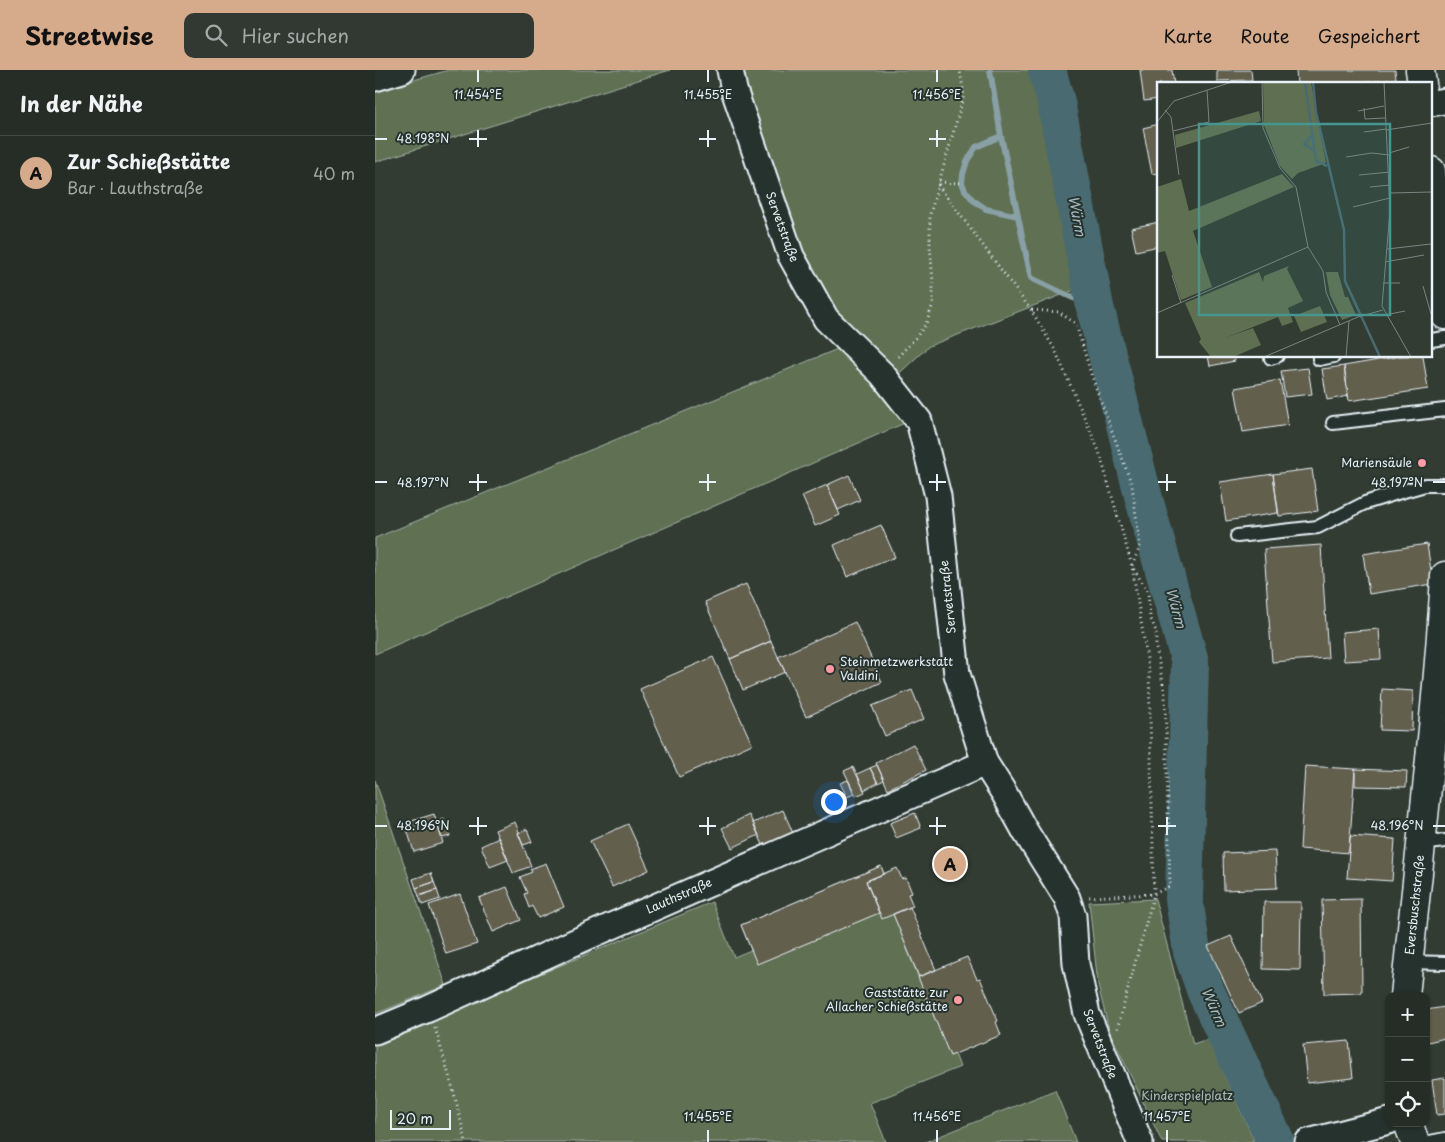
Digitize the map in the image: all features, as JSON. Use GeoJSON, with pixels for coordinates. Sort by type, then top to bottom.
{"type":"FeatureCollection","features":[{"type":"Feature","properties":{"kind":"main road"},"geometry":{"type":"LineString","coordinates":[[1433,188],[1443,265],[1445,315]]}},
{"type":"Feature","properties":{"kind":"main road","name":"Eversbuschstraße"},"geometry":{"type":"LineString","coordinates":[[1405,992],[1409,962],[1433,843],[1433,772],[1445,576]]}},
{"type":"Feature","properties":{"kind":"main road"},"geometry":{"type":"LineString","coordinates":[[1409,1127],[1415,1142]]}},
{"type":"Feature","properties":{"kind":"street"},"geometry":{"type":"LineString","coordinates":[[375,78],[402,70]]}},
{"type":"Feature","properties":{"kind":"street","name":"Servetstraße"},"geometry":{"type":"LineString","coordinates":[[730,70],[734,90],[791,256],[826,319],[881,374],[919,421],[938,496],[957,674],[985,763],[1067,898],[1073,916],[1076,964],[1087,1014],[1140,1142]]}},
{"type":"Feature","properties":{"kind":"street","name":"Lauthstraße"},"geometry":{"type":"LineString","coordinates":[[375,1031],[985,763]]}},
{"type":"Feature","properties":{"kind":"street"},"geometry":{"type":"LineString","coordinates":[[1308,1142],[1385,1122]]}},
{"type":"Feature","properties":{"kind":"lane"},"geometry":{"type":"LineString","coordinates":[[1333,423],[1445,410]]}},
{"type":"Feature","properties":{"kind":"lane"},"geometry":{"type":"LineString","coordinates":[[1237,536],[1318,527],[1365,503],[1425,485],[1445,485]]}},
{"type":"Feature","properties":{"kind":"lane"},"geometry":{"type":"LineString","coordinates":[[1409,962],[1445,963]]}},
{"type":"Feature","properties":{"kind":"lane"},"geometry":{"type":"LineString","coordinates":[[1430,1142],[1445,1139]]}},
{"type":"Feature","properties":{"kind":"path"},"geometry":{"type":"LineString","coordinates":[[899,355],[926,324],[933,304],[930,214],[964,95],[960,70]]}},
{"type":"Feature","properties":{"kind":"path"},"geometry":{"type":"LineString","coordinates":[[938,183],[961,183]]}},
{"type":"Feature","properties":{"kind":"path"},"geometry":{"type":"LineString","coordinates":[[938,183],[1031,310],[1055,350],[1099,452],[1132,566],[1149,671],[1154,894],[1108,1066]]}},
{"type":"Feature","properties":{"kind":"path"},"geometry":{"type":"LineString","coordinates":[[1031,310],[1059,312],[1076,324],[1092,377],[1133,485],[1140,546],[1132,566]]}},
{"type":"Feature","properties":{"kind":"path"},"geometry":{"type":"LineString","coordinates":[[1067,898],[1154,894],[1170,886],[1165,694],[1156,648],[1156,631],[1150,618],[1148,592],[1132,566]]}},
{"type":"Feature","properties":{"kind":"path"},"geometry":{"type":"LineString","coordinates":[[428,1009],[435,1026],[453,1089],[465,1142]]}},
{"type":"Feature","properties":{"kind":"green space"},"geometry":{"type":"Polygon","coordinates":[[[449,70],[670,70],[375,162],[375,91],[449,70]]]}},
{"type":"Feature","properties":{"kind":"green space"},"geometry":{"type":"Polygon","coordinates":[[[736,70],[1041,70],[1085,286],[929,346],[893,379],[830,306],[801,253],[736,70]]]}},
{"type":"Feature","properties":{"kind":"green space"},"geometry":{"type":"Polygon","coordinates":[[[840,348],[876,385],[907,422],[375,654],[375,538],[840,348]]]}},
{"type":"Feature","properties":{"kind":"green space"},"geometry":{"type":"Polygon","coordinates":[[[375,780],[446,985],[375,1014],[375,780]]]}},
{"type":"Feature","properties":{"kind":"green space"},"geometry":{"type":"Polygon","coordinates":[[[881,866],[884,874],[866,881],[882,918],[893,914],[950,1056],[955,1054],[960,1067],[870,1103],[886,1142],[375,1142],[375,1043],[712,902],[734,957],[751,950],[741,925],[881,866]]]}},
{"type":"Feature","properties":{"kind":"green space","name":"Kinderspielplatz"},"geometry":{"type":"Polygon","coordinates":[[[1155,899],[1193,1044],[1208,1039],[1254,1140],[1249,1142],[1162,1142],[1109,1030],[1098,985],[1089,902],[1155,899]]]}},
{"type":"Feature","properties":{"kind":"green space"},"geometry":{"type":"Polygon","coordinates":[[[1055,1090],[1076,1142],[925,1142],[1055,1090]]]}},
{"type":"Feature","properties":{"kind":"building"},"geometry":{"type":"Polygon","coordinates":[[[1140,70],[1172,70],[1174,82],[1157,82],[1157,99],[1144,101],[1140,70]]]}},
{"type":"Feature","properties":{"kind":"building"},"geometry":{"type":"Polygon","coordinates":[[[1217,70],[1251,70],[1252,80],[1217,81],[1217,70]]]}},
{"type":"Feature","properties":{"kind":"building"},"geometry":{"type":"Polygon","coordinates":[[[1296,70],[1395,70],[1396,79],[1370,82],[1297,82],[1296,70]]]}},
{"type":"Feature","properties":{"kind":"building"},"geometry":{"type":"Polygon","coordinates":[[[1157,124],[1157,173],[1152,174],[1143,128],[1157,124]]]}},
{"type":"Feature","properties":{"kind":"building"},"geometry":{"type":"Polygon","coordinates":[[[1157,222],[1157,246],[1136,251],[1131,228],[1157,222]]]}},
{"type":"Feature","properties":{"kind":"building"},"geometry":{"type":"Polygon","coordinates":[[[1208,358],[1234,358],[1235,361],[1210,366],[1208,358]]]}},
{"type":"Feature","properties":{"kind":"building"},"geometry":{"type":"Polygon","coordinates":[[[1390,358],[1423,358],[1428,389],[1349,401],[1344,366],[1390,358]]]}},
{"type":"Feature","properties":{"kind":"building"},"geometry":{"type":"Polygon","coordinates":[[[1344,366],[1348,396],[1327,400],[1322,369],[1344,366]]]}},
{"type":"Feature","properties":{"kind":"building"},"geometry":{"type":"Polygon","coordinates":[[[1308,368],[1312,394],[1285,397],[1281,371],[1308,368]]]}},
{"type":"Feature","properties":{"kind":"building"},"geometry":{"type":"Polygon","coordinates":[[[1280,380],[1288,425],[1243,432],[1235,388],[1280,380]]]}},
{"type":"Feature","properties":{"kind":"building"},"geometry":{"type":"Polygon","coordinates":[[[1312,469],[1318,511],[1279,516],[1273,474],[1312,469]]]}},
{"type":"Feature","properties":{"kind":"building"},"geometry":{"type":"Polygon","coordinates":[[[1273,474],[1278,513],[1226,521],[1220,482],[1273,474]]]}},
{"type":"Feature","properties":{"kind":"building"},"geometry":{"type":"Polygon","coordinates":[[[849,475],[860,500],[838,510],[827,485],[849,475]]]}},
{"type":"Feature","properties":{"kind":"building"},"geometry":{"type":"Polygon","coordinates":[[[827,485],[840,515],[815,526],[802,496],[827,485]]]}},
{"type":"Feature","properties":{"kind":"building"},"geometry":{"type":"Polygon","coordinates":[[[881,525],[895,557],[847,577],[834,545],[881,525]]]}},
{"type":"Feature","properties":{"kind":"building"},"geometry":{"type":"Polygon","coordinates":[[[1427,544],[1433,584],[1369,594],[1363,554],[1427,544]]]}},
{"type":"Feature","properties":{"kind":"building"},"geometry":{"type":"Polygon","coordinates":[[[1321,545],[1328,658],[1272,662],[1264,549],[1321,545]]]}},
{"type":"Feature","properties":{"kind":"building"},"geometry":{"type":"Polygon","coordinates":[[[746,584],[771,641],[730,659],[705,602],[746,584]]]}},
{"type":"Feature","properties":{"kind":"building","name":"Steinmetzwerkstatt Valdini"},"geometry":{"type":"Polygon","coordinates":[[[855,622],[882,682],[806,717],[778,657],[855,622]]]}},
{"type":"Feature","properties":{"kind":"building"},"geometry":{"type":"Polygon","coordinates":[[[1379,629],[1381,659],[1344,661],[1342,632],[1379,629]]]}},
{"type":"Feature","properties":{"kind":"building"},"geometry":{"type":"Polygon","coordinates":[[[771,641],[785,672],[743,690],[730,659],[771,641]]]}},
{"type":"Feature","properties":{"kind":"building"},"geometry":{"type":"Polygon","coordinates":[[[713,657],[752,744],[679,777],[640,689],[713,657]]]}},
{"type":"Feature","properties":{"kind":"building"},"geometry":{"type":"Polygon","coordinates":[[[1382,689],[1413,691],[1412,731],[1380,730],[1382,689]]]}},
{"type":"Feature","properties":{"kind":"building"},"geometry":{"type":"Polygon","coordinates":[[[912,690],[924,719],[885,736],[872,706],[912,690]]]}},
{"type":"Feature","properties":{"kind":"building"},"geometry":{"type":"Polygon","coordinates":[[[913,744],[926,770],[888,789],[876,763],[913,744]]]}},
{"type":"Feature","properties":{"kind":"building"},"geometry":{"type":"Polygon","coordinates":[[[877,765],[884,780],[878,783],[870,768],[877,765]]]}},
{"type":"Feature","properties":{"kind":"building"},"geometry":{"type":"Polygon","coordinates":[[[1305,766],[1355,769],[1349,853],[1300,849],[1305,766]]]}},
{"type":"Feature","properties":{"kind":"building"},"geometry":{"type":"Polygon","coordinates":[[[853,767],[865,792],[856,796],[844,771],[853,767]]]}},
{"type":"Feature","properties":{"kind":"building"},"geometry":{"type":"Polygon","coordinates":[[[870,768],[878,783],[864,790],[857,774],[870,768]]]}},
{"type":"Feature","properties":{"kind":"building"},"geometry":{"type":"Polygon","coordinates":[[[1355,769],[1407,771],[1406,787],[1355,786],[1355,769]]]}},
{"type":"Feature","properties":{"kind":"building"},"geometry":{"type":"Polygon","coordinates":[[[848,780],[854,794],[847,797],[840,783],[848,780]]]}},
{"type":"Feature","properties":{"kind":"building"},"geometry":{"type":"Polygon","coordinates":[[[783,810],[793,833],[764,847],[753,823],[783,810]]]}},
{"type":"Feature","properties":{"kind":"building"},"geometry":{"type":"Polygon","coordinates":[[[915,813],[921,828],[896,838],[890,823],[915,813]]]}},
{"type":"Feature","properties":{"kind":"building"},"geometry":{"type":"Polygon","coordinates":[[[434,814],[443,843],[414,852],[405,823],[434,814]]]}},
{"type":"Feature","properties":{"kind":"building"},"geometry":{"type":"Polygon","coordinates":[[[749,815],[759,835],[732,848],[722,828],[749,815]]]}},
{"type":"Feature","properties":{"kind":"building"},"geometry":{"type":"Polygon","coordinates":[[[444,819],[450,836],[442,838],[436,822],[444,819]]]}},
{"type":"Feature","properties":{"kind":"building"},"geometry":{"type":"Polygon","coordinates":[[[515,822],[531,866],[513,873],[495,830],[515,822]]]}},
{"type":"Feature","properties":{"kind":"building"},"geometry":{"type":"Polygon","coordinates":[[[628,824],[649,870],[612,887],[590,841],[628,824]]]}},
{"type":"Feature","properties":{"kind":"building"},"geometry":{"type":"Polygon","coordinates":[[[527,829],[532,842],[523,845],[518,833],[527,829]]]}},
{"type":"Feature","properties":{"kind":"building"},"geometry":{"type":"Polygon","coordinates":[[[1350,836],[1395,839],[1392,881],[1347,878],[1350,836]]]}},
{"type":"Feature","properties":{"kind":"building"},"geometry":{"type":"Polygon","coordinates":[[[499,838],[508,860],[490,867],[481,846],[499,838]]]}},
{"type":"Feature","properties":{"kind":"building"},"geometry":{"type":"Polygon","coordinates":[[[1275,851],[1277,888],[1224,890],[1223,853],[1275,851]]]}},
{"type":"Feature","properties":{"kind":"building"},"geometry":{"type":"Polygon","coordinates":[[[546,863],[564,907],[538,918],[532,906],[529,908],[524,894],[527,893],[520,877],[532,872],[530,869],[546,863]]]}},
{"type":"Feature","properties":{"kind":"building"},"geometry":{"type":"Polygon","coordinates":[[[881,866],[884,874],[866,881],[879,913],[757,964],[741,925],[881,866]]]}},
{"type":"Feature","properties":{"kind":"building"},"geometry":{"type":"Polygon","coordinates":[[[897,868],[902,879],[906,878],[912,893],[908,894],[913,906],[882,919],[866,881],[897,868]]]}},
{"type":"Feature","properties":{"kind":"building"},"geometry":{"type":"Polygon","coordinates":[[[431,873],[434,882],[416,888],[413,879],[431,873]]]}},
{"type":"Feature","properties":{"kind":"building"},"geometry":{"type":"Polygon","coordinates":[[[434,882],[437,890],[419,896],[416,888],[434,882]]]}},
{"type":"Feature","properties":{"kind":"building"},"geometry":{"type":"Polygon","coordinates":[[[507,887],[521,920],[493,932],[479,898],[507,887]]]}},
{"type":"Feature","properties":{"kind":"building"},"geometry":{"type":"Polygon","coordinates":[[[437,890],[440,899],[422,905],[419,896],[437,890]]]}},
{"type":"Feature","properties":{"kind":"building"},"geometry":{"type":"Polygon","coordinates":[[[460,894],[477,944],[446,954],[429,905],[460,894]]]}},
{"type":"Feature","properties":{"kind":"building"},"geometry":{"type":"Polygon","coordinates":[[[1361,899],[1362,993],[1324,994],[1322,900],[1361,899]]]}},
{"type":"Feature","properties":{"kind":"building"},"geometry":{"type":"Polygon","coordinates":[[[1264,902],[1301,902],[1300,970],[1263,969],[1264,902]]]}},
{"type":"Feature","properties":{"kind":"building"},"geometry":{"type":"Polygon","coordinates":[[[910,907],[936,970],[919,977],[893,914],[910,907]]]}},
{"type":"Feature","properties":{"kind":"building"},"geometry":{"type":"Polygon","coordinates":[[[1231,936],[1262,1003],[1239,1013],[1208,946],[1231,936]]]}},
{"type":"Feature","properties":{"kind":"building","name":"Gaststätte zur Allacher Schießstätte"},"geometry":{"type":"Polygon","coordinates":[[[967,957],[977,979],[980,978],[998,1021],[996,1022],[1001,1035],[950,1056],[918,977],[967,957]]]}},
{"type":"Feature","properties":{"kind":"building"},"geometry":{"type":"Polygon","coordinates":[[[1445,1007],[1445,1038],[1430,1042],[1430,1009],[1445,1007]]]}},
{"type":"Feature","properties":{"kind":"building"},"geometry":{"type":"Polygon","coordinates":[[[1349,1041],[1353,1078],[1307,1083],[1303,1045],[1349,1041]]]}},
{"type":"Feature","properties":{"kind":"building"},"geometry":{"type":"Polygon","coordinates":[[[1445,1078],[1445,1114],[1437,1115],[1432,1080],[1445,1078]]]}},
{"type":"Feature","properties":{"kind":"waterway"},"geometry":{"type":"LineString","coordinates":[[990,70],[1001,136],[1031,278],[1095,307]]}},
{"type":"Feature","properties":{"kind":"waterway","name":"Würm"},"geometry":{"type":"LineString","coordinates":[[1047,70],[1056,102],[1095,307],[1144,499],[1190,662],[1184,899],[1192,952],[1206,992],[1276,1142]]}},
{"type":"Feature","properties":{"kind":"waterway"},"geometry":{"type":"LineString","coordinates":[[1001,136],[976,147],[967,161],[962,183],[973,200],[986,209],[1018,216]]}},
{"type":"Feature","properties":{"kind":"place","name":"Mariensäule"},"geometry":{"type":"Point","coordinates":[1422,463]}},
{"type":"Feature","properties":{"kind":"place","name":"Steinmetzwerkstatt Valdini"},"geometry":{"type":"Point","coordinates":[830,669]}},
{"type":"Feature","properties":{"kind":"place","name":"Zur Schießstätte"},"geometry":{"type":"Point","coordinates":[950,864]}},
{"type":"Feature","properties":{"kind":"place","name":"Gaststätte zur Allacher Schießstätte"},"geometry":{"type":"Point","coordinates":[958,1000]}}]}
